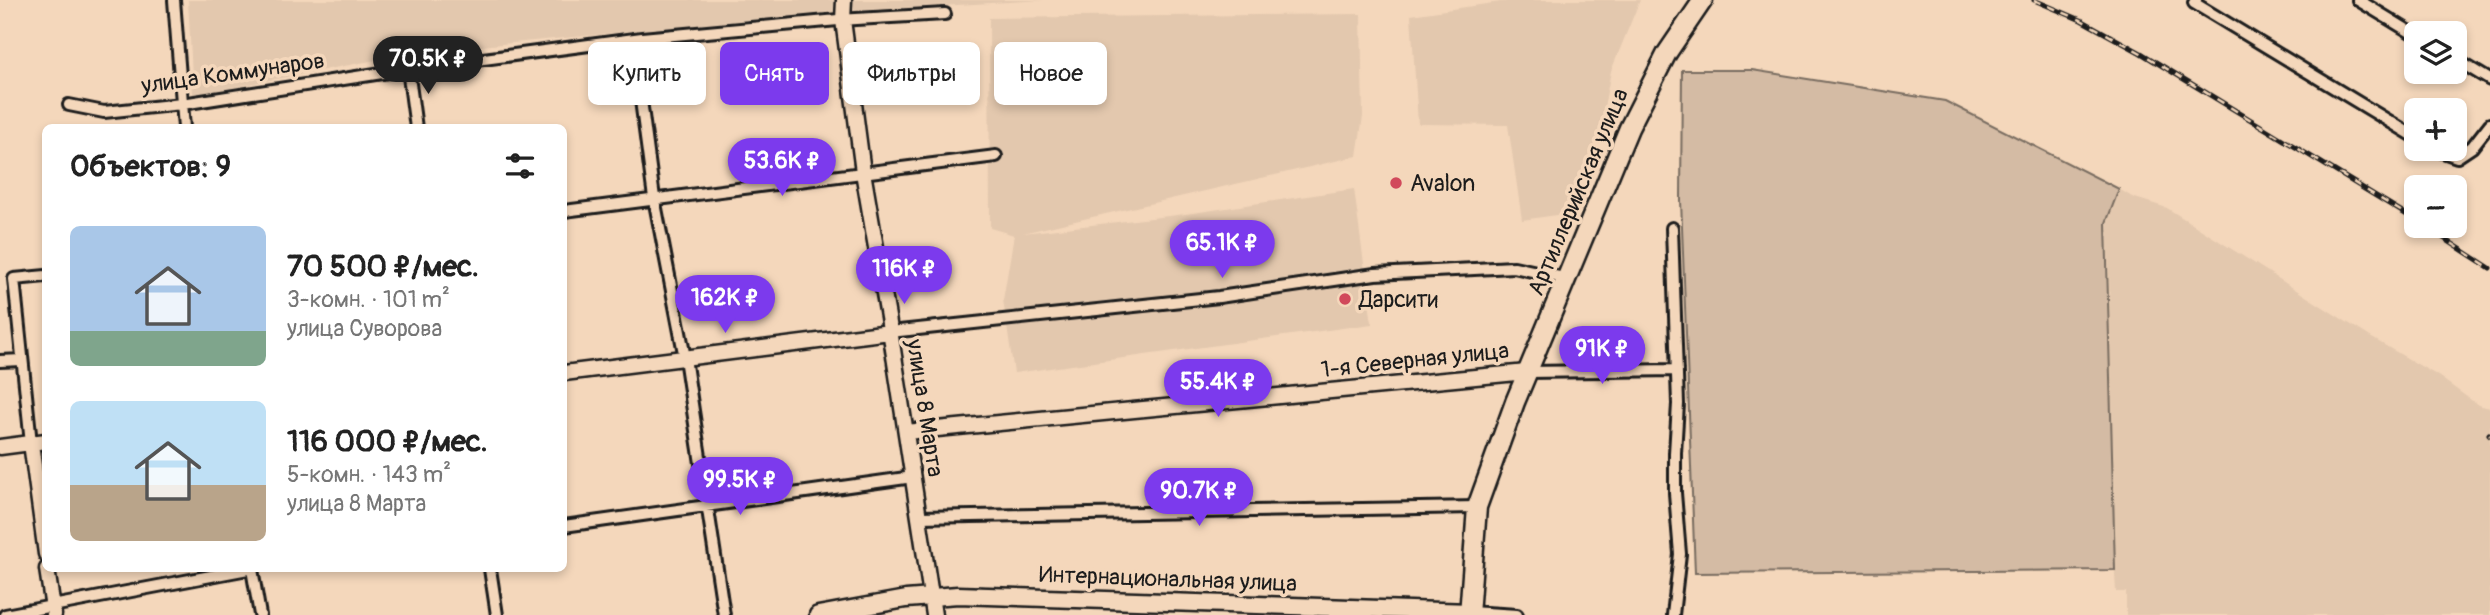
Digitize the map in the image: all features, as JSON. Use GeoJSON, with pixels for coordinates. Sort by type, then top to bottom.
{"type":"FeatureCollection","features":[{"type":"Feature","properties":{"kind":"main road","name":"Артиллерийская улица"},"geometry":{"type":"LineString","coordinates":[[1469,614],[1478,507],[1527,372],[1629,128],[1667,53],[1703,0]]}},
{"type":"Feature","properties":{"kind":"main road","name":"Интернациональная улица"},"geometry":{"type":"LineString","coordinates":[[818,615],[906,599],[958,595],[1469,614]]}},
{"type":"Feature","properties":{"kind":"street"},"geometry":{"type":"LineString","coordinates":[[174,0],[184,124]]}},
{"type":"Feature","properties":{"kind":"street","name":"улица 8 Марта"},"geometry":{"type":"LineString","coordinates":[[844,0],[843,20],[863,173],[934,615]]}},
{"type":"Feature","properties":{"kind":"street"},"geometry":{"type":"LineString","coordinates":[[2358,0],[2404,28]]}},
{"type":"Feature","properties":{"kind":"street"},"geometry":{"type":"LineString","coordinates":[[2195,2],[2404,130]]}},
{"type":"Feature","properties":{"kind":"street","name":"улица Коммунаров"},"geometry":{"type":"LineString","coordinates":[[69,105],[104,112],[182,104],[408,69],[632,40],[843,20],[945,14]]}},
{"type":"Feature","properties":{"kind":"street"},"geometry":{"type":"LineString","coordinates":[[632,40],[654,198],[685,358],[724,615]]}},
{"type":"Feature","properties":{"kind":"street"},"geometry":{"type":"LineString","coordinates":[[2467,66],[2490,80]]}},
{"type":"Feature","properties":{"kind":"street"},"geometry":{"type":"LineString","coordinates":[[408,69],[415,124]]}},
{"type":"Feature","properties":{"kind":"street"},"geometry":{"type":"LineString","coordinates":[[2467,150],[2490,124]]}},
{"type":"Feature","properties":{"kind":"street"},"geometry":{"type":"LineString","coordinates":[[567,211],[996,156]]}},
{"type":"Feature","properties":{"kind":"street"},"geometry":{"type":"LineString","coordinates":[[1672,228],[1677,370],[1675,493],[1680,554],[1673,615]]}},
{"type":"Feature","properties":{"kind":"street"},"geometry":{"type":"LineString","coordinates":[[567,373],[890,332],[1219,297],[1375,274],[1514,267],[1568,279]]}},
{"type":"Feature","properties":{"kind":"street"},"geometry":{"type":"LineString","coordinates":[[42,276],[14,279],[22,360],[38,442],[42,498]]}},
{"type":"Feature","properties":{"kind":"street"},"geometry":{"type":"LineString","coordinates":[[0,361],[22,360]]}},
{"type":"Feature","properties":{"kind":"street","name":"1-я Северная улица"},"geometry":{"type":"LineString","coordinates":[[906,432],[1527,372],[1677,370]]}},
{"type":"Feature","properties":{"kind":"street"},"geometry":{"type":"LineString","coordinates":[[0,447],[38,442]]}},
{"type":"Feature","properties":{"kind":"street"},"geometry":{"type":"LineString","coordinates":[[567,526],[913,477]]}},
{"type":"Feature","properties":{"kind":"street"},"geometry":{"type":"LineString","coordinates":[[919,517],[1478,507]]}},
{"type":"Feature","properties":{"kind":"street"},"geometry":{"type":"LineString","coordinates":[[47,572],[53,611]]}},
{"type":"Feature","properties":{"kind":"street"},"geometry":{"type":"LineString","coordinates":[[5,615],[53,611],[236,572]]}},
{"type":"Feature","properties":{"kind":"street"},"geometry":{"type":"LineString","coordinates":[[251,572],[260,615]]}},
{"type":"Feature","properties":{"kind":"street"},"geometry":{"type":"LineString","coordinates":[[490,572],[497,615]]}},
{"type":"Feature","properties":{"kind":"street","name":"Интернациональная улица"},"geometry":{"type":"LineString","coordinates":[[1469,614],[1517,615]]}},
{"type":"Feature","properties":{"kind":"shaded area"},"geometry":{"type":"Polygon","coordinates":[[[188,0],[1044,0],[836,12],[418,52],[193,95],[188,0]]]}},
{"type":"Feature","properties":{"kind":"shaded area"},"geometry":{"type":"Polygon","coordinates":[[[1514,0],[1640,0],[1611,71],[1584,211],[1522,220],[1508,125],[1418,124],[1411,15],[1514,0]]]}},
{"type":"Feature","properties":{"kind":"shaded area"},"geometry":{"type":"Polygon","coordinates":[[[1361,14],[1363,116],[1357,156],[1023,233],[1186,214],[1354,189],[1372,324],[1014,373],[1003,300],[1014,235],[990,228],[989,18],[1361,14]]]}},
{"type":"Feature","properties":{"kind":"shaded area"},"geometry":{"type":"Polygon","coordinates":[[[1682,70],[1752,70],[1945,101],[2119,189],[2106,223],[2115,570],[1695,573],[1681,200],[1682,70]]]}},
{"type":"Feature","properties":{"kind":"shaded area"},"geometry":{"type":"Polygon","coordinates":[[[2119,189],[2132,197],[2167,208],[2372,338],[2438,376],[2478,405],[2490,408],[2490,615],[2126,615],[2126,592],[2116,592],[2113,540],[2109,272],[2106,239],[2106,223],[2119,189]]]}},
{"type":"Feature","properties":{"kind":"railway"},"geometry":{"type":"LineString","coordinates":[[2034,0],[2081,20],[2141,53],[2404,213]]}},
{"type":"Feature","properties":{"kind":"railway"},"geometry":{"type":"LineString","coordinates":[[2444,238],[2490,268]]}},
{"type":"Feature","properties":{"kind":"place","name":"Avalon"},"geometry":{"type":"Point","coordinates":[1396,183]}},
{"type":"Feature","properties":{"kind":"place","name":"Дарсити"},"geometry":{"type":"Point","coordinates":[1345,299]}}]}
